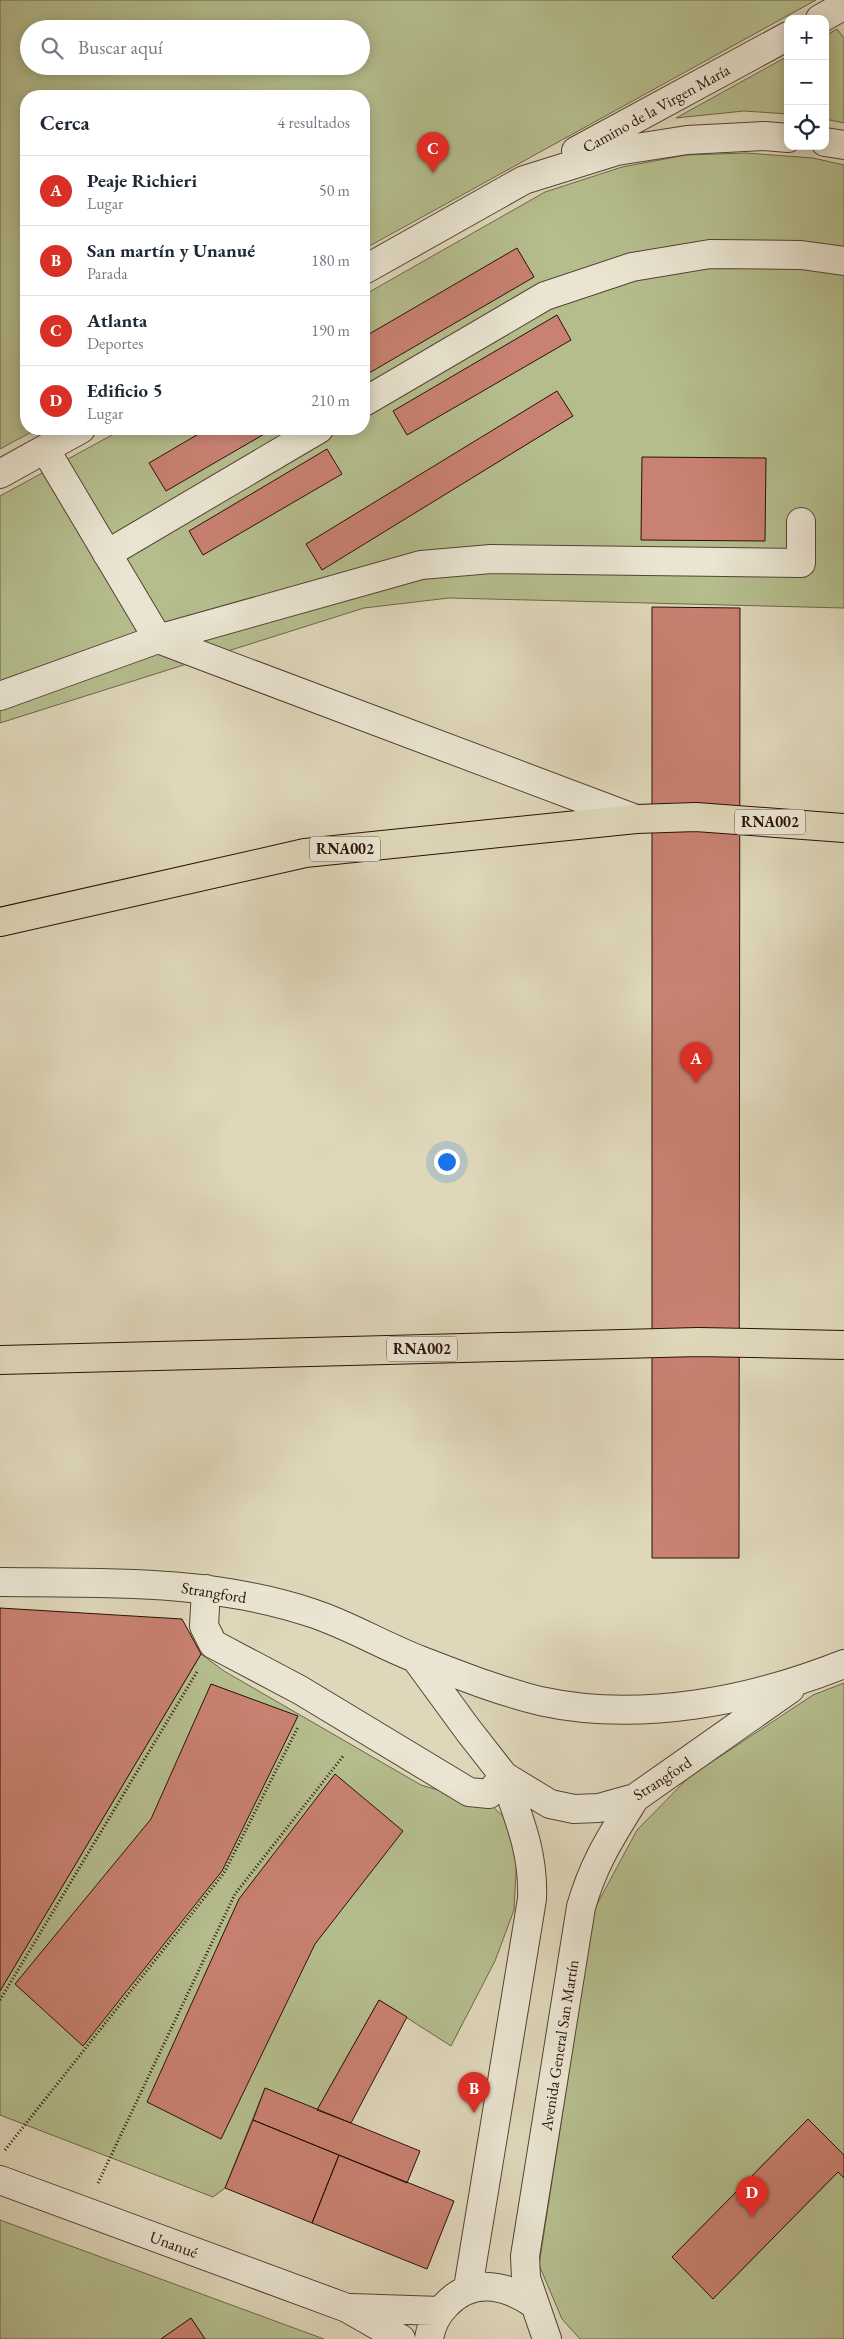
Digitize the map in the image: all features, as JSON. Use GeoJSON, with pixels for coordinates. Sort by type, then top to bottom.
{"type":"FeatureCollection","features":[{"type":"Feature","properties":{"kind":"highway","name":"RNA002"},"geometry":{"type":"LineString","coordinates":[[0,922],[305,853],[636,819],[696,817],[844,828]]}},
{"type":"Feature","properties":{"kind":"highway","name":"RNA002"},"geometry":{"type":"LineString","coordinates":[[0,1360],[698,1342],[844,1345]]}},
{"type":"Feature","properties":{"kind":"street","name":"Camino de la Virgen María"},"geometry":{"type":"LineString","coordinates":[[370,267],[784,38]]}},
{"type":"Feature","properties":{"kind":"street","name":"Camino de la Virgen María"},"geometry":{"type":"LineString","coordinates":[[524,180],[617,151],[687,140],[765,136],[784,138]]}},
{"type":"Feature","properties":{"kind":"street"},"geometry":{"type":"LineString","coordinates":[[829,143],[844,145]]}},
{"type":"Feature","properties":{"kind":"street"},"geometry":{"type":"LineString","coordinates":[[370,398],[545,296],[632,267],[710,254],[801,255],[844,261]]}},
{"type":"Feature","properties":{"kind":"street"},"geometry":{"type":"LineString","coordinates":[[0,474],[70,435]]}},
{"type":"Feature","properties":{"kind":"street"},"geometry":{"type":"LineString","coordinates":[[107,554],[309,435]]}},
{"type":"Feature","properties":{"kind":"street"},"geometry":{"type":"LineString","coordinates":[[45,449],[158,639],[636,819]]}},
{"type":"Feature","properties":{"kind":"street"},"geometry":{"type":"LineString","coordinates":[[0,696],[158,639],[421,565],[491,559],[801,563],[801,522]]}},
{"type":"Feature","properties":{"kind":"street","name":"Strangford"},"geometry":{"type":"LineString","coordinates":[[0,1582],[154,1583],[246,1596],[312,1612],[366,1634],[416,1659],[490,1686],[541,1701],[592,1708],[647,1708],[716,1701],[802,1681],[844,1664]]}},
{"type":"Feature","properties":{"kind":"street"},"geometry":{"type":"LineString","coordinates":[[206,1589],[204,1626],[213,1644],[313,1698],[469,1792],[489,1794],[504,1776]]}},
{"type":"Feature","properties":{"kind":"street","name":"Strangford"},"geometry":{"type":"LineString","coordinates":[[416,1659],[504,1776],[550,1804],[574,1809],[600,1808],[635,1798],[802,1681]]}},
{"type":"Feature","properties":{"kind":"street"},"geometry":{"type":"LineString","coordinates":[[468,2288],[532,1899],[533,1873],[527,1844],[504,1776]]}},
{"type":"Feature","properties":{"kind":"street","name":"Avenida General San Martín"},"geometry":{"type":"LineString","coordinates":[[547,2339],[526,2278],[525,2256],[581,1907],[591,1875],[604,1848],[635,1798]]}},
{"type":"Feature","properties":{"kind":"street","name":"Unanué"},"geometry":{"type":"LineString","coordinates":[[0,2180],[347,2308],[401,2339]]}},
{"type":"Feature","properties":{"kind":"street"},"geometry":{"type":"LineString","coordinates":[[429,2339],[430,2331],[440,2311],[453,2297],[468,2288],[500,2288],[519,2294],[534,2304]]}},
{"type":"Feature","properties":{"kind":"street","name":"Unanué"},"geometry":{"type":"LineString","coordinates":[[347,2308],[440,2311]]}},
{"type":"Feature","properties":{"kind":"path"},"geometry":{"type":"LineString","coordinates":[[0,2000],[213,1644]]}},
{"type":"Feature","properties":{"kind":"path"},"geometry":{"type":"LineString","coordinates":[[0,2156],[224,1873],[313,1698]]}},
{"type":"Feature","properties":{"kind":"path"},"geometry":{"type":"LineString","coordinates":[[84,2211],[235,1894],[365,1729]]}},
{"type":"Feature","properties":{"kind":"green space"},"geometry":{"type":"Polygon","coordinates":[[[0,0],[816,0],[789,15],[784,15],[784,18],[370,246],[370,90],[20,90],[20,435],[26,435],[0,449],[0,0]]]}},
{"type":"Feature","properties":{"kind":"green space"},"geometry":{"type":"Polygon","coordinates":[[[837,29],[844,38],[844,123],[829,120],[829,34],[837,29]]]}},
{"type":"Feature","properties":{"kind":"green space"},"geometry":{"type":"Polygon","coordinates":[[[784,58],[784,114],[744,111],[676,118],[784,58]]]}},
{"type":"Feature","properties":{"kind":"green space"},"geometry":{"type":"Polygon","coordinates":[[[746,153],[813,158],[844,165],[844,608],[449,598],[364,608],[0,723],[0,496],[112,435],[370,435],[370,292],[545,192],[622,167],[686,155],[746,153]]]}},
{"type":"Feature","properties":{"kind":"green space"},"geometry":{"type":"Polygon","coordinates":[[[201,1654],[224,1671],[421,1785],[492,1806],[504,1817],[517,1853],[514,1910],[495,1961],[451,2046],[379,2000],[317,2110],[265,2088],[225,2188],[213,2197],[0,2115],[0,1991],[201,1654]]]}},
{"type":"Feature","properties":{"kind":"green space"},"geometry":{"type":"Polygon","coordinates":[[[844,1683],[844,2155],[808,2119],[672,2257],[714,2298],[838,2172],[844,2178],[844,2339],[580,2339],[562,2319],[539,2265],[594,1910],[637,1830],[689,1777],[813,1695],[844,1683]]]}},
{"type":"Feature","properties":{"kind":"green space"},"geometry":{"type":"Polygon","coordinates":[[[0,2220],[324,2339],[205,2339],[191,2318],[161,2339],[0,2339],[0,2220]]]}},
{"type":"Feature","properties":{"kind":"building"},"geometry":{"type":"Polygon","coordinates":[[[517,248],[534,277],[370,373],[370,334],[517,248]]]}},
{"type":"Feature","properties":{"kind":"building"},"geometry":{"type":"Polygon","coordinates":[[[557,315],[571,340],[407,435],[393,411],[557,315]]]}},
{"type":"Feature","properties":{"kind":"building"},"geometry":{"type":"Polygon","coordinates":[[[557,391],[573,416],[322,570],[306,544],[557,391]]]}},
{"type":"Feature","properties":{"kind":"building"},"geometry":{"type":"Polygon","coordinates":[[[197,435],[263,435],[166,491],[149,463],[197,435]]]}},
{"type":"Feature","properties":{"kind":"building"},"geometry":{"type":"Polygon","coordinates":[[[327,449],[342,474],[203,555],[189,531],[327,449]]]}},
{"type":"Feature","properties":{"kind":"building"},"geometry":{"type":"Polygon","coordinates":[[[642,457],[766,458],[765,541],[641,540],[642,457]]]}},
{"type":"Feature","properties":{"kind":"building"},"geometry":{"type":"Polygon","coordinates":[[[652,607],[740,608],[739,1558],[652,1558],[652,607]]]}},
{"type":"Feature","properties":{"kind":"building"},"geometry":{"type":"Polygon","coordinates":[[[0,1608],[182,1619],[201,1654],[0,1991],[0,1608]]]}},
{"type":"Feature","properties":{"kind":"building"},"geometry":{"type":"Polygon","coordinates":[[[211,1684],[298,1716],[222,1871],[83,2046],[15,1984],[151,1819],[211,1684]]]}},
{"type":"Feature","properties":{"kind":"building"},"geometry":{"type":"Polygon","coordinates":[[[335,1774],[403,1831],[315,1944],[221,2139],[147,2102],[239,1899],[335,1774]]]}},
{"type":"Feature","properties":{"kind":"building"},"geometry":{"type":"Polygon","coordinates":[[[379,2000],[407,2017],[351,2123],[317,2110],[379,2000]]]}},
{"type":"Feature","properties":{"kind":"building"},"geometry":{"type":"Polygon","coordinates":[[[265,2088],[420,2151],[407,2183],[253,2120],[265,2088]]]}},
{"type":"Feature","properties":{"kind":"building"},"geometry":{"type":"Polygon","coordinates":[[[808,2119],[844,2155],[844,2178],[838,2172],[713,2299],[672,2257],[808,2119]]]}},
{"type":"Feature","properties":{"kind":"building"},"geometry":{"type":"Polygon","coordinates":[[[253,2120],[339,2155],[312,2223],[225,2188],[253,2120]]]}},
{"type":"Feature","properties":{"kind":"building"},"geometry":{"type":"Polygon","coordinates":[[[339,2155],[454,2201],[427,2269],[312,2223],[339,2155]]]}},
{"type":"Feature","properties":{"kind":"building"},"geometry":{"type":"Polygon","coordinates":[[[191,2318],[205,2339],[161,2339],[191,2318]]]}},
{"type":"Feature","properties":{"kind":"place","name":"Atlanta"},"geometry":{"type":"Point","coordinates":[433,173]}},
{"type":"Feature","properties":{"kind":"place","name":"Peaje Richieri"},"geometry":{"type":"Point","coordinates":[696,1083]}},
{"type":"Feature","properties":{"kind":"place","name":"San martín y Unanué"},"geometry":{"type":"Point","coordinates":[474,2113]}},
{"type":"Feature","properties":{"kind":"place","name":"Edificio 5"},"geometry":{"type":"Point","coordinates":[752,2217]}}]}
